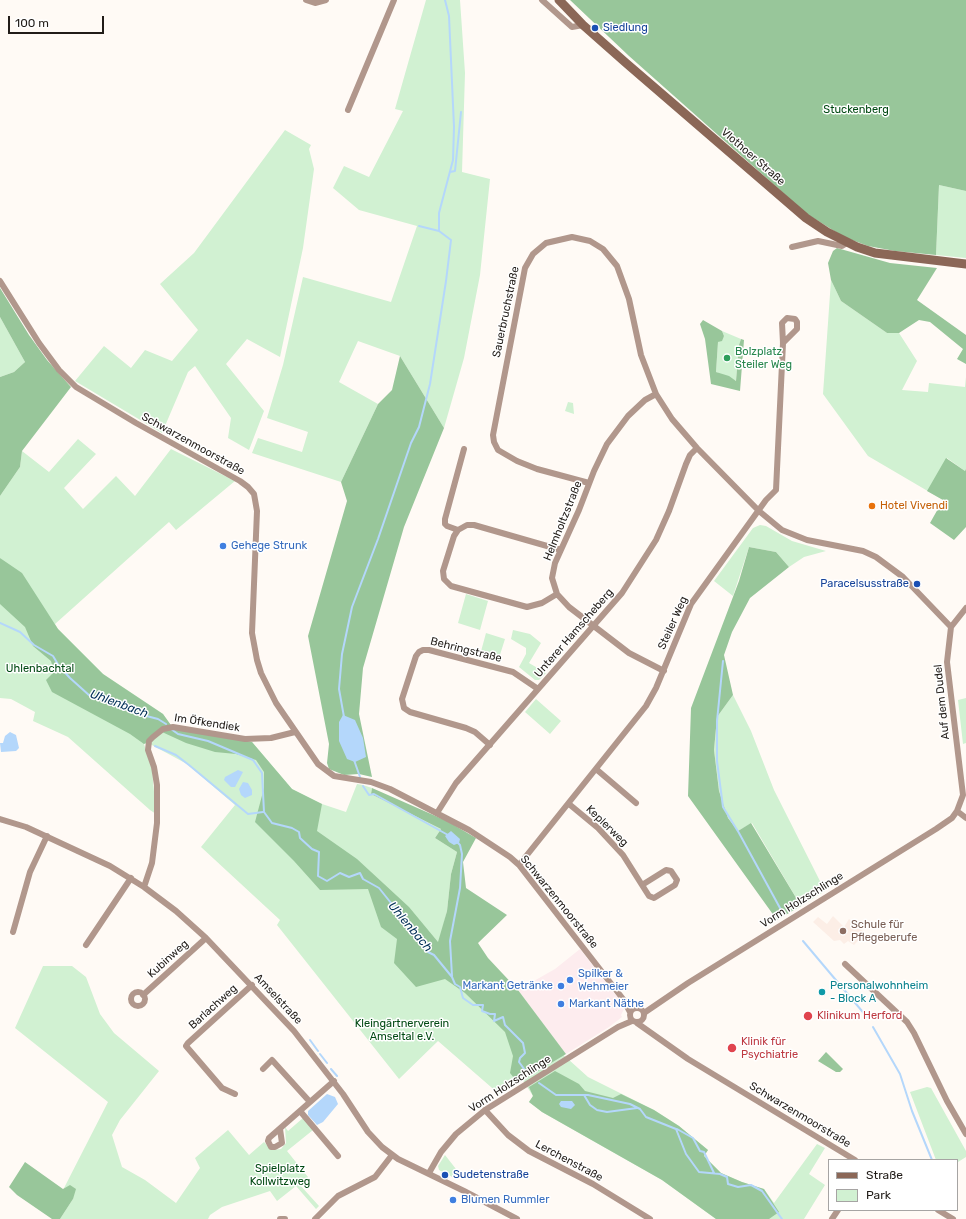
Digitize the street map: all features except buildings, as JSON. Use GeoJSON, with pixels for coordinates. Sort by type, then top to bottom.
{"type":"FeatureCollection","features":[{"type":"Feature","properties":{"kind":"main road","name":"Vlothoer Straße"},"geometry":{"type":"LineString","coordinates":[[559,0],[583,25],[806,218],[847,243],[875,253],[966,264]]}},
{"type":"Feature","properties":{"kind":"street"},"geometry":{"type":"LineString","coordinates":[[306,0],[315,3],[326,0]]}},
{"type":"Feature","properties":{"kind":"street"},"geometry":{"type":"LineString","coordinates":[[348,110],[394,0]]}},
{"type":"Feature","properties":{"kind":"street"},"geometry":{"type":"LineString","coordinates":[[542,0],[572,27],[583,25]]}},
{"type":"Feature","properties":{"kind":"street","name":"Sauerbruchstraße"},"geometry":{"type":"LineString","coordinates":[[589,483],[517,462],[498,450],[494,442],[493,435],[496,411],[522,278],[528,262],[540,248],[550,241],[572,237],[590,241],[603,249],[612,258],[625,284],[641,355],[656,394],[672,419],[697,448],[759,511]]}},
{"type":"Feature","properties":{"kind":"street"},"geometry":{"type":"LineString","coordinates":[[792,246],[818,241],[842,246],[847,243]]}},
{"type":"Feature","properties":{"kind":"street","name":"Schwarzenmoorstraße"},"geometry":{"type":"LineString","coordinates":[[0,281],[39,343],[59,370],[76,387],[136,424],[245,484],[254,494],[257,511],[252,628],[254,649],[260,673],[267,686],[295,732],[318,764],[330,774],[340,778],[371,782],[390,789],[438,813],[486,840],[519,865],[623,1000],[633,1011],[643,1016],[655,1035]]}},
{"type":"Feature","properties":{"kind":"street","name":"Steiler Weg"},"geometry":{"type":"LineString","coordinates":[[519,865],[646,706],[664,671],[691,604],[776,490],[778,485],[783,343]]}},
{"type":"Feature","properties":{"kind":"street","name":"Helmholtzstraße"},"geometry":{"type":"LineString","coordinates":[[557,594],[554,587],[553,571],[601,455],[615,432],[637,407],[656,394]]}},
{"type":"Feature","properties":{"kind":"street","name":"Unterer Hamscheberg"},"geometry":{"type":"LineString","coordinates":[[438,813],[456,784],[595,626],[622,593],[656,540],[669,511],[690,455],[697,448]]}},
{"type":"Feature","properties":{"kind":"street"},"geometry":{"type":"LineString","coordinates":[[458,530],[447,526],[445,524],[445,518],[464,449]]}},
{"type":"Feature","properties":{"kind":"street"},"geometry":{"type":"LineString","coordinates":[[759,511],[782,530],[795,536],[823,544],[863,552],[884,561],[904,577],[951,628],[966,608]]}},
{"type":"Feature","properties":{"kind":"street"},"geometry":{"type":"LineString","coordinates":[[561,550],[474,525],[467,525],[458,530],[454,536],[443,571],[444,578],[451,586],[527,607],[542,603],[557,594],[569,607],[629,653],[664,671]]}},
{"type":"Feature","properties":{"kind":"street","name":"Auf dem Dudel"},"geometry":{"type":"LineString","coordinates":[[951,628],[947,662],[962,795],[957,811]]}},
{"type":"Feature","properties":{"kind":"street","name":"Behringstraße"},"geometry":{"type":"LineString","coordinates":[[490,745],[475,732],[466,728],[410,712],[404,708],[402,698],[416,656],[419,652],[429,650],[513,672],[538,689]]}},
{"type":"Feature","properties":{"kind":"street","name":"Im Öfkendiek"},"geometry":{"type":"LineString","coordinates":[[144,887],[152,863],[157,824],[157,785],[154,767],[148,750],[149,741],[163,729],[173,727],[245,739],[271,738],[295,732]]}},
{"type":"Feature","properties":{"kind":"street"},"geometry":{"type":"LineString","coordinates":[[596,769],[636,803]]}},
{"type":"Feature","properties":{"kind":"street","name":"Keplerweg"},"geometry":{"type":"LineString","coordinates":[[569,804],[598,828],[623,855],[642,885],[649,896],[654,898],[674,885],[677,880],[671,871],[666,870],[642,885]]}},
{"type":"Feature","properties":{"kind":"street"},"geometry":{"type":"LineString","coordinates":[[957,811],[966,818]]}},
{"type":"Feature","properties":{"kind":"street","name":"Vorm Holzschlinge"},"geometry":{"type":"LineString","coordinates":[[643,1016],[656,1004],[936,829],[952,818],[957,811]]}},
{"type":"Feature","properties":{"kind":"street","name":"Amselstraße"},"geometry":{"type":"LineString","coordinates":[[0,820],[26,827],[84,853],[131,878],[176,911],[206,938],[294,1031],[334,1081],[368,1132],[382,1147],[392,1155],[516,1219]]}},
{"type":"Feature","properties":{"kind":"street"},"geometry":{"type":"LineString","coordinates":[[13,932],[30,872],[46,836]]}},
{"type":"Feature","properties":{"kind":"street"},"geometry":{"type":"LineString","coordinates":[[86,945],[131,878]]}},
{"type":"Feature","properties":{"kind":"street","name":"Kubinweg"},"geometry":{"type":"LineString","coordinates":[[143,995],[206,938]]}},
{"type":"Feature","properties":{"kind":"street"},"geometry":{"type":"LineString","coordinates":[[845,964],[907,1022],[914,1033],[947,1101],[966,1134]]}},
{"type":"Feature","properties":{"kind":"street","name":"Barlachweg"},"geometry":{"type":"LineString","coordinates":[[235,1094],[222,1088],[186,1046],[252,985]]}},
{"type":"Feature","properties":{"kind":"street","name":"Vorm Holzschlinge"},"geometry":{"type":"LineString","coordinates":[[429,1173],[441,1152],[456,1134],[486,1110],[618,1027],[633,1011],[656,1004]]}},
{"type":"Feature","properties":{"kind":"street","name":"Schwarzenmoorstraße"},"geometry":{"type":"LineString","coordinates":[[633,1011],[634,1022],[688,1059],[853,1159]]}},
{"type":"Feature","properties":{"kind":"street"},"geometry":{"type":"LineString","coordinates":[[634,1022],[643,1016]]}},
{"type":"Feature","properties":{"kind":"street","name":"Vorm Holzschlinge"},"geometry":{"type":"LineString","coordinates":[[618,1027],[634,1022]]}},
{"type":"Feature","properties":{"kind":"street"},"geometry":{"type":"LineString","coordinates":[[263,1069],[272,1060],[310,1102]]}},
{"type":"Feature","properties":{"kind":"street"},"geometry":{"type":"LineString","coordinates":[[280,1129],[334,1081]]}},
{"type":"Feature","properties":{"kind":"street","name":"Lerchenstraße"},"geometry":{"type":"LineString","coordinates":[[486,1110],[508,1135],[529,1151],[592,1184],[650,1219]]}},
{"type":"Feature","properties":{"kind":"street"},"geometry":{"type":"LineString","coordinates":[[300,1111],[338,1156]]}},
{"type":"Feature","properties":{"kind":"street"},"geometry":{"type":"LineString","coordinates":[[315,1219],[338,1196],[375,1177],[392,1155]]}},
{"type":"Feature","properties":{"kind":"street"},"geometry":{"type":"LineString","coordinates":[[940,1211],[953,1219]]}},
{"type":"Feature","properties":{"kind":"street"},"geometry":{"type":"LineString","coordinates":[[280,1219],[285,1219]]}},
{"type":"Feature","properties":{"kind":"shaded area","name":"Schule für Pflegeberufe"},"geometry":{"type":"Polygon","coordinates":[[[833,916],[844,927],[849,919],[865,933],[854,945],[848,941],[844,944],[840,940],[834,941],[813,922],[818,917],[827,924],[833,916]]]}},
{"type":"Feature","properties":{"kind":"shaded area"},"geometry":{"type":"Polygon","coordinates":[[[580,949],[625,1007],[621,1015],[622,1017],[566,1054],[518,990],[555,969],[580,949]]]}},
{"type":"Feature","properties":{"kind":"green space"},"geometry":{"type":"Polygon","coordinates":[[[426,0],[460,0],[465,73],[462,172],[490,179],[480,275],[464,358],[444,428],[400,356],[358,341],[339,382],[378,404],[341,482],[252,453],[258,438],[302,452],[308,432],[267,418],[283,365],[303,277],[391,302],[417,226],[359,210],[333,188],[344,166],[369,177],[403,111],[395,109],[426,0]]]}},
{"type":"Feature","properties":{"kind":"green space","name":"Stuckenberg"},"geometry":{"type":"Polygon","coordinates":[[[570,0],[966,0],[966,191],[939,185],[936,255],[895,251],[868,246],[844,237],[807,214],[629,56],[570,0]]]}},
{"type":"Feature","properties":{"kind":"green space"},"geometry":{"type":"Polygon","coordinates":[[[285,130],[311,145],[309,149],[314,169],[303,248],[280,357],[247,339],[226,364],[264,411],[249,450],[228,438],[231,418],[195,366],[188,372],[162,433],[75,381],[104,346],[131,368],[145,350],[172,361],[198,330],[160,284],[194,253],[285,130]]]}},
{"type":"Feature","properties":{"kind":"green space"},"geometry":{"type":"Polygon","coordinates":[[[939,185],[966,191],[966,258],[936,255],[939,185]]]}},
{"type":"Feature","properties":{"kind":"green space"},"geometry":{"type":"Polygon","coordinates":[[[837,248],[890,263],[937,268],[917,300],[966,335],[966,364],[957,359],[963,349],[930,322],[919,320],[899,333],[887,333],[841,301],[831,280],[828,263],[833,251],[837,248]]]}},
{"type":"Feature","properties":{"kind":"green space"},"geometry":{"type":"Polygon","coordinates":[[[831,280],[841,301],[887,333],[899,333],[917,361],[902,390],[928,392],[929,383],[965,387],[966,377],[966,469],[965,471],[947,458],[943,500],[868,456],[823,394],[831,280]]]}},
{"type":"Feature","properties":{"kind":"green space"},"geometry":{"type":"Polygon","coordinates":[[[0,288],[29,335],[47,360],[71,387],[22,451],[20,467],[0,496],[0,377],[14,372],[25,362],[0,317],[0,288]]]}},
{"type":"Feature","properties":{"kind":"green space"},"geometry":{"type":"Polygon","coordinates":[[[0,317],[25,362],[14,372],[0,377],[0,317]]]}},
{"type":"Feature","properties":{"kind":"green space"},"geometry":{"type":"Polygon","coordinates":[[[703,320],[722,331],[724,336],[722,341],[718,342],[716,372],[729,376],[736,381],[739,345],[741,339],[744,340],[740,391],[711,384],[705,339],[700,324],[703,320]]]}},
{"type":"Feature","properties":{"kind":"green space","name":"Bolzplatz Steiler Weg"},"geometry":{"type":"Polygon","coordinates":[[[722,331],[741,339],[739,345],[736,381],[716,372],[718,342],[724,336],[722,331]]]}},
{"type":"Feature","properties":{"kind":"green space"},"geometry":{"type":"Polygon","coordinates":[[[400,356],[444,428],[404,527],[363,668],[359,714],[372,777],[359,774],[344,775],[329,769],[327,763],[329,744],[308,636],[347,501],[341,482],[378,404],[392,390],[400,356]]]}},
{"type":"Feature","properties":{"kind":"green space"},"geometry":{"type":"Polygon","coordinates":[[[568,402],[573,403],[574,414],[565,411],[568,402]]]}},
{"type":"Feature","properties":{"kind":"green space"},"geometry":{"type":"Polygon","coordinates":[[[78,439],[96,454],[64,488],[83,509],[116,476],[135,496],[171,449],[235,481],[176,530],[169,522],[55,624],[58,629],[103,674],[163,714],[173,728],[252,742],[292,789],[322,804],[346,812],[357,784],[363,785],[372,788],[371,794],[441,829],[435,838],[457,852],[451,874],[447,911],[439,943],[588,1077],[654,1110],[679,1126],[708,1150],[704,1156],[721,1173],[764,1189],[774,1203],[817,1144],[825,1148],[809,1174],[825,1185],[804,1219],[716,1219],[662,1180],[542,1112],[529,1102],[533,1096],[522,1079],[499,1094],[438,1041],[399,1079],[277,925],[280,920],[201,847],[235,805],[187,764],[150,744],[144,744],[152,769],[156,814],[68,737],[33,721],[35,712],[11,699],[0,698],[0,559],[3,561],[0,558],[0,496],[20,467],[22,451],[49,472],[78,439]]]}},
{"type":"Feature","properties":{"kind":"green space"},"geometry":{"type":"Polygon","coordinates":[[[946,458],[965,471],[966,469],[966,527],[954,540],[930,523],[943,500],[927,491],[946,458]]]}},
{"type":"Feature","properties":{"kind":"green space"},"geometry":{"type":"Polygon","coordinates":[[[760,525],[766,526],[792,541],[826,551],[804,557],[789,567],[776,552],[749,547],[733,596],[714,581],[753,528],[760,525]]]}},
{"type":"Feature","properties":{"kind":"green space"},"geometry":{"type":"Polygon","coordinates":[[[749,547],[776,552],[789,567],[750,598],[732,632],[724,655],[733,695],[717,717],[714,750],[719,791],[728,818],[738,831],[751,823],[801,906],[777,920],[688,796],[691,708],[739,581],[749,547]]]}},
{"type":"Feature","properties":{"kind":"green space"},"geometry":{"type":"Polygon","coordinates":[[[0,558],[22,573],[58,629],[103,674],[163,714],[173,728],[252,742],[292,789],[322,804],[317,831],[357,859],[409,907],[438,942],[447,911],[451,874],[457,852],[435,838],[441,829],[371,794],[372,788],[447,821],[476,838],[463,862],[466,888],[507,915],[478,943],[488,958],[518,990],[566,1054],[518,1083],[510,1073],[513,1056],[505,1032],[465,993],[445,979],[416,987],[394,963],[397,939],[381,927],[368,889],[320,890],[294,861],[255,822],[264,788],[264,772],[256,760],[236,754],[215,752],[186,743],[162,732],[144,744],[130,734],[52,692],[46,680],[54,672],[51,661],[33,646],[25,627],[0,604],[0,558]]]}},
{"type":"Feature","properties":{"kind":"green space"},"geometry":{"type":"Polygon","coordinates":[[[466,594],[488,601],[480,630],[458,623],[466,594]]]}},
{"type":"Feature","properties":{"kind":"green space"},"geometry":{"type":"Polygon","coordinates":[[[513,630],[530,634],[541,643],[529,663],[546,673],[539,680],[535,680],[519,667],[526,654],[526,648],[511,639],[513,630]]]}},
{"type":"Feature","properties":{"kind":"green space"},"geometry":{"type":"Polygon","coordinates":[[[486,633],[505,639],[498,661],[480,655],[486,633]]]}},
{"type":"Feature","properties":{"kind":"green space"},"geometry":{"type":"Polygon","coordinates":[[[733,695],[751,731],[774,790],[825,891],[801,906],[752,823],[738,831],[728,818],[719,791],[714,750],[717,717],[733,695]]]}},
{"type":"Feature","properties":{"kind":"green space"},"geometry":{"type":"Polygon","coordinates":[[[966,698],[966,743],[963,744],[958,700],[966,698]]]}},
{"type":"Feature","properties":{"kind":"green space"},"geometry":{"type":"Polygon","coordinates":[[[536,699],[561,721],[550,734],[525,712],[536,699]]]}},
{"type":"Feature","properties":{"kind":"green space","name":"Spielplatz Kollwitzweg"},"geometry":{"type":"Polygon","coordinates":[[[43,966],[72,966],[86,977],[100,1014],[114,1033],[159,1071],[120,1120],[112,1135],[122,1167],[145,1180],[176,1203],[200,1168],[195,1158],[228,1130],[249,1155],[264,1142],[272,1150],[281,1149],[286,1143],[285,1127],[288,1131],[303,1118],[313,1130],[287,1151],[308,1177],[300,1185],[319,1206],[316,1209],[296,1186],[277,1201],[270,1191],[222,1207],[210,1215],[208,1219],[60,1219],[73,1199],[63,1190],[108,1102],[15,1028],[43,966]]]}},
{"type":"Feature","properties":{"kind":"green space"},"geometry":{"type":"Polygon","coordinates":[[[826,1052],[843,1069],[840,1072],[836,1072],[818,1061],[826,1052]]]}},
{"type":"Feature","properties":{"kind":"green space"},"geometry":{"type":"Polygon","coordinates":[[[555,1071],[579,1084],[585,1091],[613,1098],[621,1094],[654,1110],[679,1126],[708,1150],[704,1156],[721,1173],[764,1189],[779,1212],[769,1219],[716,1219],[662,1180],[542,1112],[529,1102],[533,1096],[529,1087],[555,1071]]]}},
{"type":"Feature","properties":{"kind":"green space"},"geometry":{"type":"Polygon","coordinates":[[[927,1087],[931,1088],[966,1151],[966,1157],[958,1162],[958,1159],[936,1159],[910,1092],[927,1087]]]}},
{"type":"Feature","properties":{"kind":"green space"},"geometry":{"type":"Polygon","coordinates":[[[445,1155],[456,1169],[456,1179],[439,1170],[438,1166],[445,1155]]]}},
{"type":"Feature","properties":{"kind":"green space"},"geometry":{"type":"Polygon","coordinates":[[[25,1162],[63,1189],[70,1185],[76,1189],[73,1199],[60,1219],[52,1219],[17,1195],[9,1187],[25,1162]]]}},
{"type":"Feature","properties":{"kind":"water"},"geometry":{"type":"Polygon","coordinates":[[[343,715],[355,720],[363,738],[366,757],[355,762],[347,759],[339,741],[339,722],[343,715]]]}},
{"type":"Feature","properties":{"kind":"water"},"geometry":{"type":"Polygon","coordinates":[[[10,732],[16,735],[19,748],[16,751],[1,752],[0,743],[3,743],[5,736],[10,732]]]}},
{"type":"Feature","properties":{"kind":"water"},"geometry":{"type":"Polygon","coordinates":[[[238,770],[243,772],[235,787],[231,787],[224,780],[225,777],[238,770]]]}},
{"type":"Feature","properties":{"kind":"water"},"geometry":{"type":"Polygon","coordinates":[[[243,782],[248,783],[252,790],[252,795],[245,798],[241,795],[239,789],[243,782]]]}},
{"type":"Feature","properties":{"kind":"water"},"geometry":{"type":"Polygon","coordinates":[[[451,831],[460,839],[459,843],[454,845],[449,842],[445,836],[451,831]]]}},
{"type":"Feature","properties":{"kind":"water"},"geometry":{"type":"Polygon","coordinates":[[[327,1094],[335,1097],[338,1104],[323,1122],[317,1125],[308,1115],[308,1111],[327,1094]]]}},
{"type":"Feature","properties":{"kind":"water"},"geometry":{"type":"Polygon","coordinates":[[[561,1101],[572,1101],[575,1105],[571,1109],[561,1107],[559,1104],[561,1101]]]}},
{"type":"Feature","properties":{"kind":"waterway"},"geometry":{"type":"LineString","coordinates":[[344,717],[339,689],[342,654],[352,607],[378,539],[411,443],[419,427],[430,384],[446,281],[451,240],[439,231],[439,213],[453,160],[454,127],[449,16],[445,0]]}},
{"type":"Feature","properties":{"kind":"waterway"},"geometry":{"type":"LineString","coordinates":[[450,172],[455,171],[461,112]]}},
{"type":"Feature","properties":{"kind":"waterway"},"geometry":{"type":"LineString","coordinates":[[419,226],[439,231]]}},
{"type":"Feature","properties":{"kind":"waterway","name":"Uhlenbach"},"geometry":{"type":"LineString","coordinates":[[0,623],[20,632],[34,645],[53,656],[59,666],[70,678],[90,696],[122,706],[131,712],[158,719],[166,724]]}},
{"type":"Feature","properties":{"kind":"waterway"},"geometry":{"type":"LineString","coordinates":[[723,661],[717,721],[717,761],[723,807],[780,908]]}},
{"type":"Feature","properties":{"kind":"waterway","name":"Uhlenbach"},"geometry":{"type":"LineString","coordinates":[[171,729],[178,734],[208,741],[253,760],[262,773],[264,812],[272,823],[292,828],[299,832],[300,838],[312,849],[319,852],[318,876],[327,881],[340,873],[349,877],[360,873],[363,879],[379,888],[395,908],[403,922],[410,927],[410,931],[425,945],[428,952],[434,955],[452,977],[455,984],[460,987],[463,998],[473,1005],[483,1005],[482,1011],[495,1014],[494,1021],[503,1017],[505,1025],[523,1043],[525,1053],[520,1058],[519,1062],[527,1073]]}},
{"type":"Feature","properties":{"kind":"waterway"},"geometry":{"type":"LineString","coordinates":[[155,746],[176,755],[248,814],[263,812]]}},
{"type":"Feature","properties":{"kind":"waterway"},"geometry":{"type":"LineString","coordinates":[[354,760],[360,777]]}},
{"type":"Feature","properties":{"kind":"waterway"},"geometry":{"type":"LineString","coordinates":[[363,786],[369,795],[374,794],[448,835]]}},
{"type":"Feature","properties":{"kind":"waterway"},"geometry":{"type":"LineString","coordinates":[[452,976],[450,941],[460,888],[462,854],[458,843]]}},
{"type":"Feature","properties":{"kind":"waterway"},"geometry":{"type":"LineString","coordinates":[[803,941],[867,1017]]}},
{"type":"Feature","properties":{"kind":"waterway"},"geometry":{"type":"LineString","coordinates":[[873,1027],[900,1074],[912,1111],[932,1159]]}},
{"type":"Feature","properties":{"kind":"waterway"},"geometry":{"type":"LineString","coordinates":[[310,1040],[318,1051]]}},
{"type":"Feature","properties":{"kind":"waterway"},"geometry":{"type":"LineString","coordinates":[[320,1054],[327,1063]]}},
{"type":"Feature","properties":{"kind":"waterway"},"geometry":{"type":"LineString","coordinates":[[331,1069],[337,1076]]}},
{"type":"Feature","properties":{"kind":"waterway","name":"Uhlenbach"},"geometry":{"type":"LineString","coordinates":[[539,1083],[556,1095],[588,1095],[630,1104],[640,1109],[646,1117],[676,1129],[686,1154],[699,1172],[720,1174],[727,1177],[728,1184],[738,1187],[751,1185],[762,1191],[782,1219]]}},
{"type":"Feature","properties":{"kind":"waterway"},"geometry":{"type":"LineString","coordinates":[[584,1095],[590,1105],[597,1110],[607,1112],[637,1108]]}},
{"type":"Feature","properties":{"kind":"waterway","name":"Uhlenbach"},"geometry":{"type":"LineString","coordinates":[[677,1129],[693,1138],[700,1151],[704,1152],[714,1173]]}},
{"type":"Feature","properties":{"kind":"place","name":"Siedlung"},"geometry":{"type":"Point","coordinates":[595,28]}},
{"type":"Feature","properties":{"kind":"place","name":"Bolzplatz Steiler Weg"},"geometry":{"type":"Point","coordinates":[727,358]}},
{"type":"Feature","properties":{"kind":"place","name":"Hotel Vivendi"},"geometry":{"type":"Point","coordinates":[872,506]}},
{"type":"Feature","properties":{"kind":"place","name":"Gehege Strunk"},"geometry":{"type":"Point","coordinates":[223,546]}},
{"type":"Feature","properties":{"kind":"place","name":"Paracelsusstraße"},"geometry":{"type":"Point","coordinates":[917,584]}},
{"type":"Feature","properties":{"kind":"place","name":"Schule für Pflegeberufe"},"geometry":{"type":"Point","coordinates":[843,931]}},
{"type":"Feature","properties":{"kind":"place","name":"Spilker & Wehmeier"},"geometry":{"type":"Point","coordinates":[570,980]}},
{"type":"Feature","properties":{"kind":"place","name":"Markant Getränke"},"geometry":{"type":"Point","coordinates":[561,986]}},
{"type":"Feature","properties":{"kind":"place","name":"Personalwohnheim - Block A"},"geometry":{"type":"Point","coordinates":[822,992]}},
{"type":"Feature","properties":{"kind":"place","name":"Markant Näthe"},"geometry":{"type":"Point","coordinates":[561,1004]}},
{"type":"Feature","properties":{"kind":"place","name":"Klinikum Herford"},"geometry":{"type":"Point","coordinates":[808,1016]}},
{"type":"Feature","properties":{"kind":"place","name":"Klinik für Psychiatrie"},"geometry":{"type":"Point","coordinates":[732,1048]}},
{"type":"Feature","properties":{"kind":"place","name":"Sudetenstraße"},"geometry":{"type":"Point","coordinates":[445,1175]}},
{"type":"Feature","properties":{"kind":"place","name":"Blumen Rummler"},"geometry":{"type":"Point","coordinates":[453,1200]}},
{"type":"Feature","properties":{"kind":"park label","name":"Uhlenbachtal"},"geometry":{"type":"Point","coordinates":[40,669]}},
{"type":"Feature","properties":{"kind":"park label","name":"Kleingärtnerverein Amseltal e.V."},"geometry":{"type":"Point","coordinates":[402,1030]}}]}
